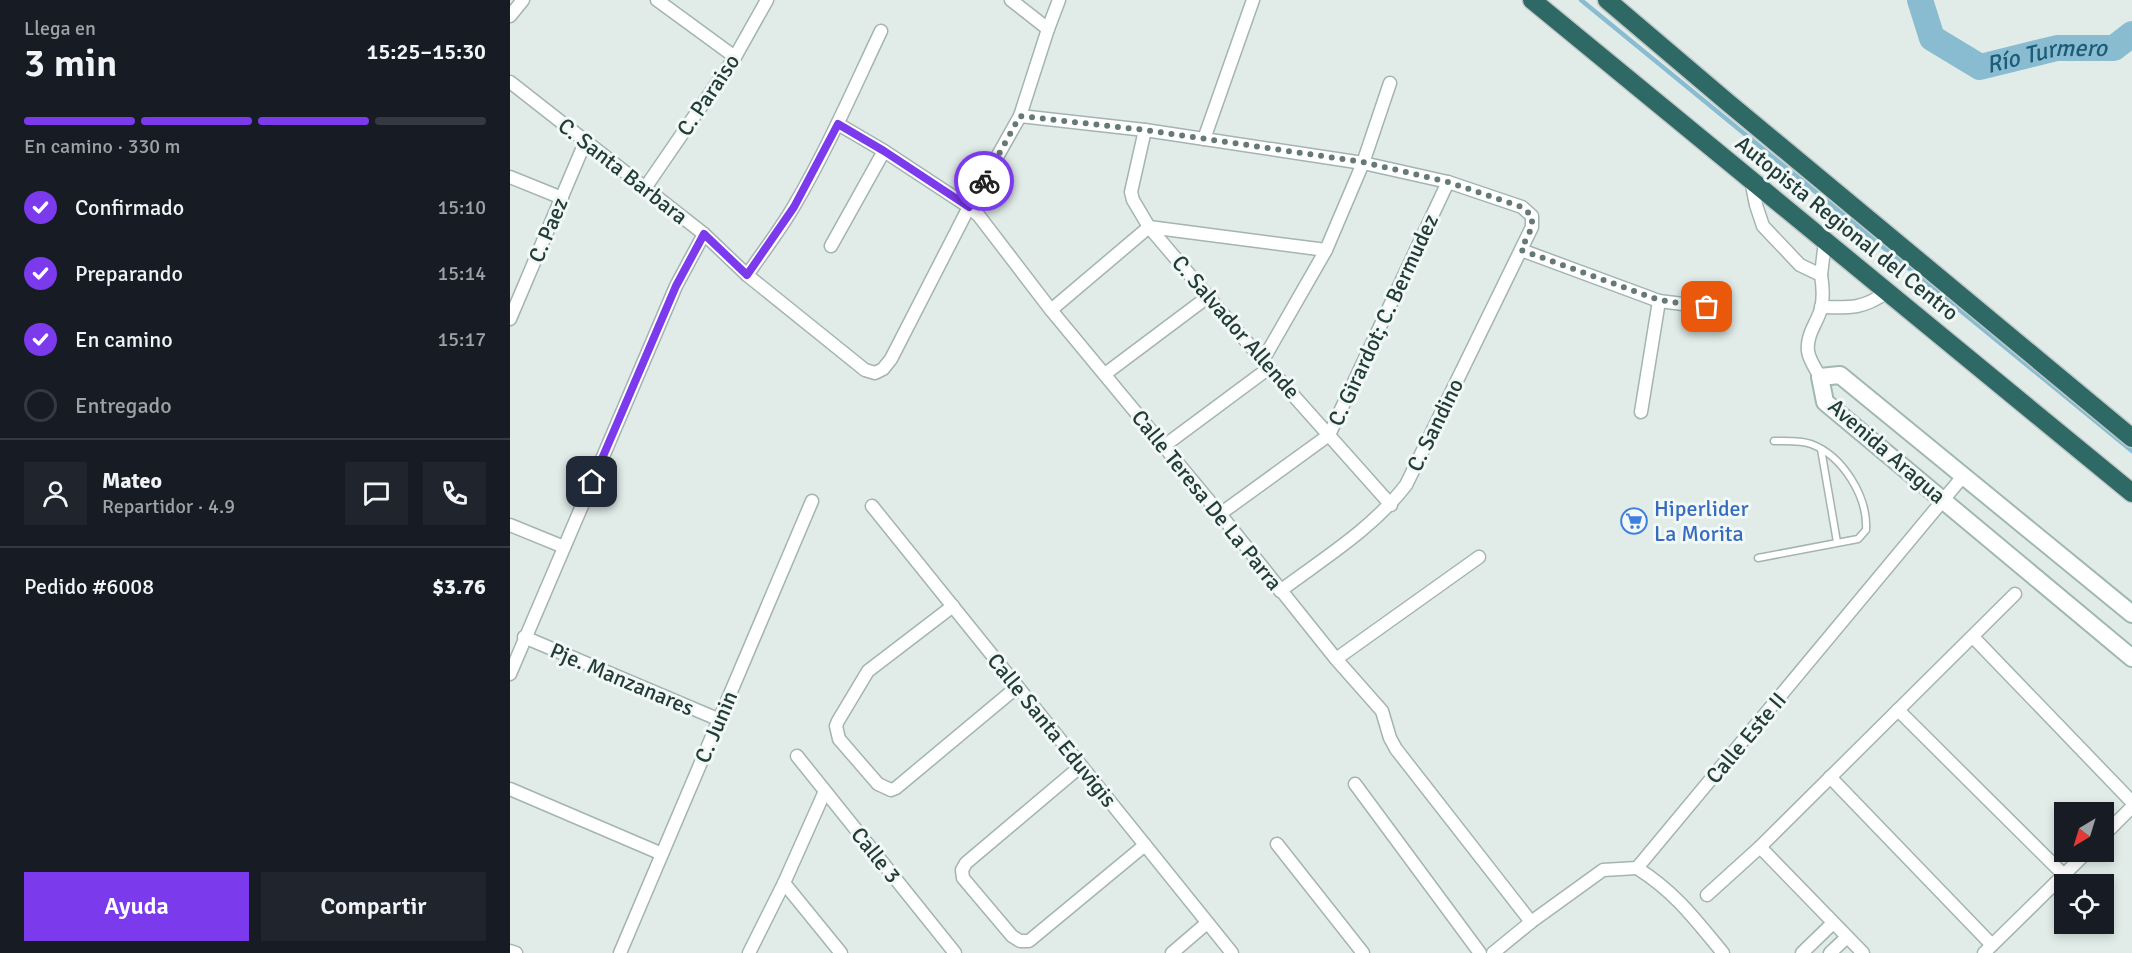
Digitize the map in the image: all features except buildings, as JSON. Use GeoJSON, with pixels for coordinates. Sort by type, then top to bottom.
{"type":"FeatureCollection","features":[{"type":"Feature","properties":{"kind":"highway","name":"Autopista Regional del Centro"},"geometry":{"type":"LineString","coordinates":[[1532,0],[2132,493]]}},
{"type":"Feature","properties":{"kind":"highway","name":"Autopista Regional del Centro"},"geometry":{"type":"LineString","coordinates":[[1607,0],[2132,438]]}},
{"type":"Feature","properties":{"kind":"street"},"geometry":{"type":"LineString","coordinates":[[510,16],[523,0]]}},
{"type":"Feature","properties":{"kind":"street"},"geometry":{"type":"LineString","coordinates":[[657,0],[735,57]]}},
{"type":"Feature","properties":{"kind":"street","name":"C. Paraiso"},"geometry":{"type":"LineString","coordinates":[[645,188],[735,57],[767,0]]}},
{"type":"Feature","properties":{"kind":"street"},"geometry":{"type":"LineString","coordinates":[[1011,0],[1047,29]]}},
{"type":"Feature","properties":{"kind":"street"},"geometry":{"type":"LineString","coordinates":[[969,207],[1020,116],[1047,29],[1059,0]]}},
{"type":"Feature","properties":{"kind":"street"},"geometry":{"type":"LineString","coordinates":[[1204,139],[1253,0]]}},
{"type":"Feature","properties":{"kind":"street"},"geometry":{"type":"LineString","coordinates":[[747,275],[794,207],[838,124],[881,31]]}},
{"type":"Feature","properties":{"kind":"street","name":"C. Santa Barbara"},"geometry":{"type":"LineString","coordinates":[[510,82],[704,234],[747,275],[865,370],[874,373],[883,369],[891,359],[969,207]]}},
{"type":"Feature","properties":{"kind":"street"},"geometry":{"type":"LineString","coordinates":[[1164,446],[1266,364],[1326,250],[1363,162],[1390,82]]}},
{"type":"Feature","properties":{"kind":"street"},"geometry":{"type":"LineString","coordinates":[[1020,116],[1145,130],[1363,162],[1448,182]]}},
{"type":"Feature","properties":{"kind":"street","name":"Calle Teresa De La Parra"},"geometry":{"type":"LineString","coordinates":[[838,124],[884,151],[979,216],[1051,310],[1220,514],[1336,659],[1382,711],[1390,738],[1396,749],[1531,922]]}},
{"type":"Feature","properties":{"kind":"street","name":"C. Salvador Allende"},"geometry":{"type":"LineString","coordinates":[[1145,130],[1131,192],[1133,200],[1149,227],[1391,505]]}},
{"type":"Feature","properties":{"kind":"street","name":"C. Paez"},"geometry":{"type":"LineString","coordinates":[[510,319],[586,140]]}},
{"type":"Feature","properties":{"kind":"street"},"geometry":{"type":"LineString","coordinates":[[831,246],[884,151]]}},
{"type":"Feature","properties":{"kind":"street"},"geometry":{"type":"LineString","coordinates":[[510,177],[562,198]]}},
{"type":"Feature","properties":{"kind":"street"},"geometry":{"type":"LineString","coordinates":[[1751,180],[1763,226],[1800,265],[1812,273],[1821,275]]}},
{"type":"Feature","properties":{"kind":"street","name":"C. Sandino"},"geometry":{"type":"LineString","coordinates":[[1280,591],[1371,524],[1391,505],[1406,486],[1532,227],[1532,216],[1522,207],[1448,182]]}},
{"type":"Feature","properties":{"kind":"street","name":"C. Girardot; C. Bermudez"},"geometry":{"type":"LineString","coordinates":[[1220,514],[1329,435],[1448,182]]}},
{"type":"Feature","properties":{"kind":"street"},"geometry":{"type":"LineString","coordinates":[[1051,310],[1149,227],[1326,250]]}},
{"type":"Feature","properties":{"kind":"street"},"geometry":{"type":"LineString","coordinates":[[510,674],[676,286],[704,234]]}},
{"type":"Feature","properties":{"kind":"street"},"geometry":{"type":"LineString","coordinates":[[1820,377],[1809,357],[1807,347],[1808,338],[1821,307],[1824,290],[1821,275],[1825,241]]}},
{"type":"Feature","properties":{"kind":"street"},"geometry":{"type":"LineString","coordinates":[[1521,250],[1659,300],[1707,307]]}},
{"type":"Feature","properties":{"kind":"street"},"geometry":{"type":"LineString","coordinates":[[1821,307],[1860,307],[1887,292]]}},
{"type":"Feature","properties":{"kind":"street"},"geometry":{"type":"LineString","coordinates":[[1105,374],[1209,296]]}},
{"type":"Feature","properties":{"kind":"street"},"geometry":{"type":"LineString","coordinates":[[1641,412],[1659,300]]}},
{"type":"Feature","properties":{"kind":"street","name":"Avenida Aragua"},"geometry":{"type":"LineString","coordinates":[[2132,614],[1840,375],[1820,377],[1825,402],[2132,658]]}},
{"type":"Feature","properties":{"kind":"street","name":"Calle Este II"},"geometry":{"type":"LineString","coordinates":[[1637,868],[1945,501],[1964,475]]}},
{"type":"Feature","properties":{"kind":"street","name":"C. Junin"},"geometry":{"type":"LineString","coordinates":[[620,953],[812,501]]}},
{"type":"Feature","properties":{"kind":"street","name":"Calle Santa Eduvigis"},"geometry":{"type":"LineString","coordinates":[[872,506],[1232,953]]}},
{"type":"Feature","properties":{"kind":"street"},"geometry":{"type":"LineString","coordinates":[[510,525],[564,547]]}},
{"type":"Feature","properties":{"kind":"street"},"geometry":{"type":"LineString","coordinates":[[1336,659],[1479,556]]}},
{"type":"Feature","properties":{"kind":"street"},"geometry":{"type":"LineString","coordinates":[[1707,895],[1760,847],[2016,594]]}},
{"type":"Feature","properties":{"kind":"street"},"geometry":{"type":"LineString","coordinates":[[953,606],[868,671],[840,715],[836,726],[839,739],[878,784],[887,789],[896,788],[1017,687]]}},
{"type":"Feature","properties":{"kind":"street"},"geometry":{"type":"LineString","coordinates":[[1972,637],[2132,802]]}},
{"type":"Feature","properties":{"kind":"street","name":"Pje. Manzanares"},"geometry":{"type":"LineString","coordinates":[[524,638],[720,720]]}},
{"type":"Feature","properties":{"kind":"street"},"geometry":{"type":"LineString","coordinates":[[1898,710],[2064,874],[2077,862]]}},
{"type":"Feature","properties":{"kind":"street","name":"Calle 3"},"geometry":{"type":"LineString","coordinates":[[797,756],[955,953]]}},
{"type":"Feature","properties":{"kind":"street"},"geometry":{"type":"LineString","coordinates":[[1081,766],[966,863],[962,870],[963,878],[1012,936],[1020,941],[1029,941],[1145,845]]}},
{"type":"Feature","properties":{"kind":"street"},"geometry":{"type":"LineString","coordinates":[[1830,777],[1988,949],[2054,884]]}},
{"type":"Feature","properties":{"kind":"street"},"geometry":{"type":"LineString","coordinates":[[1355,784],[1480,953]]}},
{"type":"Feature","properties":{"kind":"street"},"geometry":{"type":"LineString","coordinates":[[510,789],[662,854]]}},
{"type":"Feature","properties":{"kind":"street"},"geometry":{"type":"LineString","coordinates":[[749,953],[784,883],[825,791]]}},
{"type":"Feature","properties":{"kind":"street"},"geometry":{"type":"LineString","coordinates":[[2114,825],[2132,807]]}},
{"type":"Feature","properties":{"kind":"street"},"geometry":{"type":"LineString","coordinates":[[1277,844],[1363,953]]}},
{"type":"Feature","properties":{"kind":"street"},"geometry":{"type":"LineString","coordinates":[[1760,847],[1863,953]]}},
{"type":"Feature","properties":{"kind":"street"},"geometry":{"type":"LineString","coordinates":[[1493,953],[1531,922],[1603,870],[1637,868],[1660,883],[1681,902],[1723,953]]}},
{"type":"Feature","properties":{"kind":"street"},"geometry":{"type":"LineString","coordinates":[[784,883],[841,953]]}},
{"type":"Feature","properties":{"kind":"street"},"geometry":{"type":"LineString","coordinates":[[1172,953],[1207,923]]}},
{"type":"Feature","properties":{"kind":"street"},"geometry":{"type":"LineString","coordinates":[[1802,953],[1833,923]]}},
{"type":"Feature","properties":{"kind":"street"},"geometry":{"type":"LineString","coordinates":[[1830,953],[1847,936]]}},
{"type":"Feature","properties":{"kind":"street"},"geometry":{"type":"LineString","coordinates":[[510,951],[516,953]]}},
{"type":"Feature","properties":{"kind":"lane"},"geometry":{"type":"LineString","coordinates":[[1758,558],[1858,539],[1863,536],[1867,525],[1859,493],[1850,475],[1821,449],[1811,444],[1774,441]]}},
{"type":"Feature","properties":{"kind":"lane"},"geometry":{"type":"LineString","coordinates":[[1821,449],[1837,542]]}},
{"type":"Feature","properties":{"kind":"waterway"},"geometry":{"type":"LineString","coordinates":[[1581,0],[2132,451]]}},
{"type":"Feature","properties":{"kind":"waterway","name":"Río Turmero"},"geometry":{"type":"LineString","coordinates":[[1920,0],[1932,38],[1980,67],[2057,48],[2114,48],[2132,34]]}},
{"type":"Feature","properties":{"kind":"way so far"},"geometry":{"type":"LineString","coordinates":[[984,181],[1020,116],[1145,130],[1363,162],[1448,182],[1522,207],[1532,216],[1532,227],[1521,250],[1659,300],[1707,307]]}},
{"type":"Feature","properties":{"kind":"place","name":"Hiperlider La Morita"},"geometry":{"type":"Point","coordinates":[1634,521]}},
{"type":"Feature","properties":{"kind":"route"},"geometry":{"type":"LineString","coordinates":[[592,482],[676,286],[704,234],[747,275],[794,207],[838,124],[884,151],[969,207],[984,181]]}}]}
